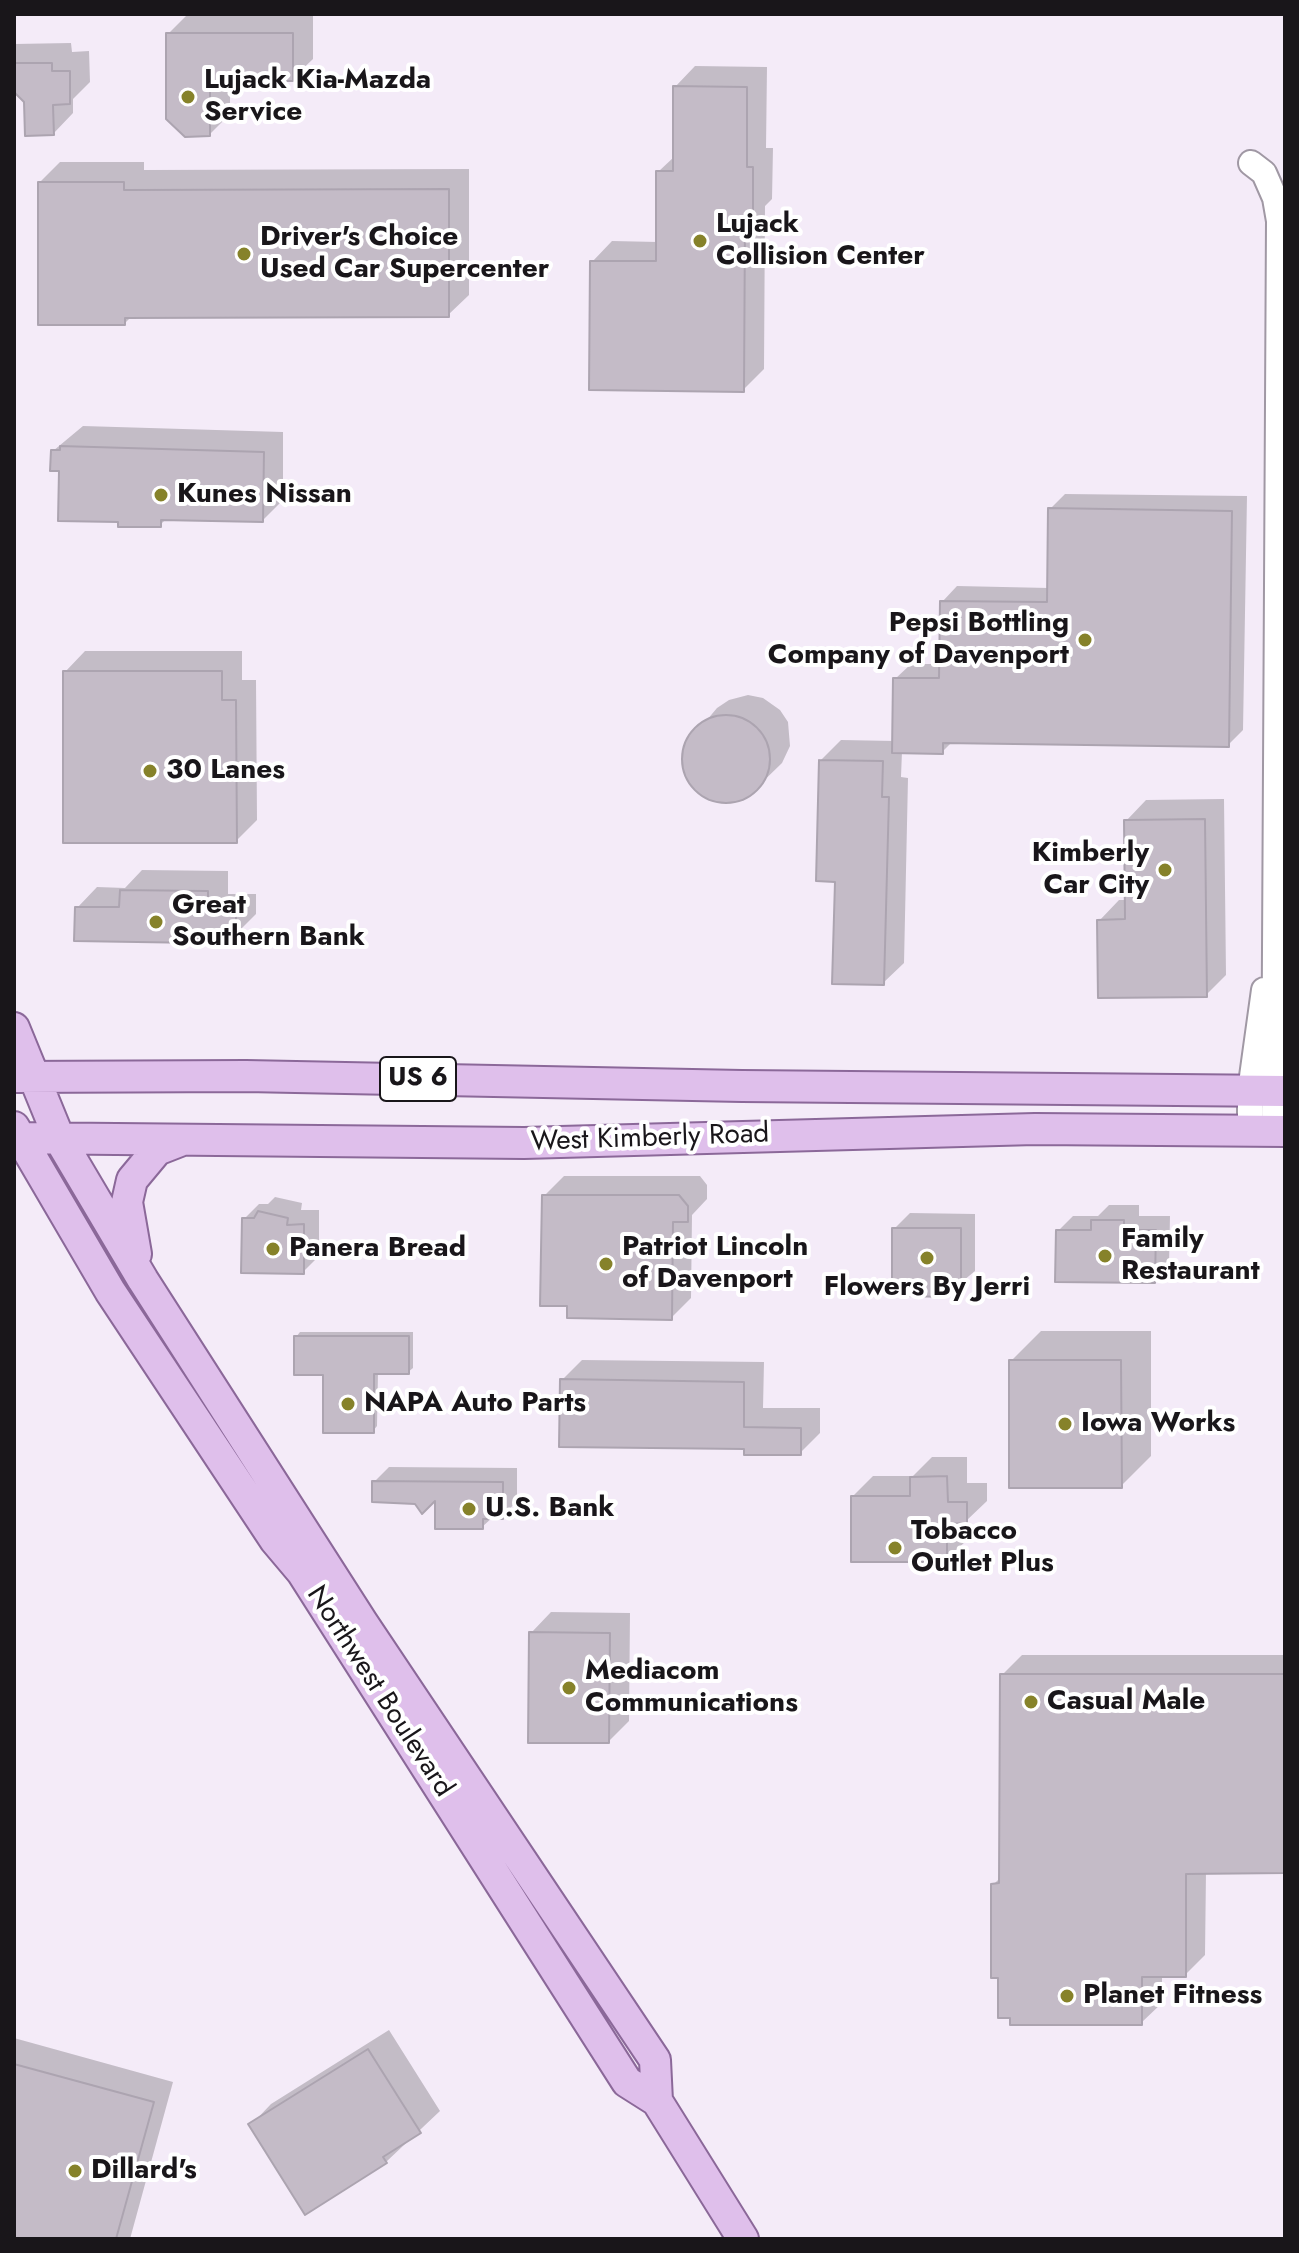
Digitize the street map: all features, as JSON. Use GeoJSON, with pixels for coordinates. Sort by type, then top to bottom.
{"type":"FeatureCollection","features":[{"type":"Feature","properties":{"kind":"main road","name":"Northwest Boulevard"},"geometry":{"type":"LineString","coordinates":[[14,1028],[24,1077],[143,1280],[362,1622],[655,2060],[657,2101]]}},
{"type":"Feature","properties":{"kind":"main road","name":"West Kimberly Road"},"geometry":{"type":"LineString","coordinates":[[24,1077],[246,1076],[821,1087],[1270,1091]]}},
{"type":"Feature","properties":{"kind":"main road","name":"West Kimberly Road"},"geometry":{"type":"LineString","coordinates":[[16,1134],[59,1138],[524,1143],[1011,1129],[1269,1131]]}},
{"type":"Feature","properties":{"kind":"main road","name":"Northwest Boulevard"},"geometry":{"type":"LineString","coordinates":[[16,1134],[110,1291],[275,1540],[302,1572],[627,2082],[657,2101],[743,2239]]}},
{"type":"Feature","properties":{"kind":"main road"},"geometry":{"type":"LineString","coordinates":[[143,1280],[129,1221],[129,1190],[137,1171],[157,1150],[187,1139]]}},
{"type":"Feature","properties":{"kind":"street"},"geometry":{"type":"LineString","coordinates":[[1251,163],[1264,173],[1275,198],[1279,221],[1275,937],[1269,1131]]}},
{"type":"Feature","properties":{"kind":"building","name":"Lujack Kia-Mazda Service"},"geometry":{"type":"Polygon","coordinates":[[[166,33],[293,33],[293,81],[210,81],[210,136],[185,137],[166,119],[166,33]]]}},
{"type":"Feature","properties":{"kind":"building"},"geometry":{"type":"Polygon","coordinates":[[[14,63],[52,63],[52,71],[70,71],[70,104],[53,105],[54,135],[25,136],[24,102],[14,92],[14,63]]]}},
{"type":"Feature","properties":{"kind":"building","name":"Lujack Collision Center"},"geometry":{"type":"Polygon","coordinates":[[[673,86],[747,87],[747,167],[753,167],[753,221],[745,221],[744,392],[589,390],[590,261],[656,261],[656,171],[673,171],[673,86]]]}},
{"type":"Feature","properties":{"kind":"building","name":"Driver's Choice Used Car Supercenter"},"geometry":{"type":"Polygon","coordinates":[[[38,182],[124,182],[124,190],[449,189],[449,317],[125,318],[125,325],[38,325],[38,182]]]}},
{"type":"Feature","properties":{"kind":"building","name":"Kunes Nissan"},"geometry":{"type":"Polygon","coordinates":[[[60,446],[264,452],[263,522],[161,520],[161,527],[118,527],[118,522],[58,521],[59,471],[50,471],[51,450],[60,450],[60,446]]]}},
{"type":"Feature","properties":{"kind":"building","name":"Pepsi Bottling Company of Davenport"},"geometry":{"type":"Polygon","coordinates":[[[1048,508],[1232,511],[1229,747],[943,743],[943,754],[892,753],[893,678],[939,678],[940,601],[1047,602],[1048,508]]]}},
{"type":"Feature","properties":{"kind":"building","name":"30 Lanes"},"geometry":{"type":"Polygon","coordinates":[[[63,671],[222,671],[222,700],[236,700],[237,843],[63,843],[63,671]]]}},
{"type":"Feature","properties":{"kind":"building"},"geometry":{"type":"Polygon","coordinates":[[[726,715],[743,718],[757,728],[767,742],[770,759],[767,776],[757,790],[743,800],[726,803],[709,800],[695,790],[685,776],[682,759],[685,742],[695,728],[709,718],[726,715]]]}},
{"type":"Feature","properties":{"kind":"building"},"geometry":{"type":"Polygon","coordinates":[[[819,760],[883,761],[882,797],[889,797],[884,985],[832,984],[835,882],[816,881],[819,760]]]}},
{"type":"Feature","properties":{"kind":"building","name":"Kimberly Car City"},"geometry":{"type":"Polygon","coordinates":[[[1205,819],[1207,997],[1098,998],[1097,920],[1125,919],[1124,820],[1205,819]]]}},
{"type":"Feature","properties":{"kind":"building","name":"Great Southern Bank"},"geometry":{"type":"Polygon","coordinates":[[[120,890],[208,891],[208,913],[236,913],[236,936],[200,936],[200,943],[74,941],[75,907],[119,907],[120,890]]]}},
{"type":"Feature","properties":{"kind":"building","name":"Patriot Lincoln of Davenport"},"geometry":{"type":"Polygon","coordinates":[[[542,1195],[679,1195],[688,1206],[688,1222],[673,1222],[672,1320],[567,1318],[567,1306],[540,1306],[542,1195]]]}},
{"type":"Feature","properties":{"kind":"building","name":"Panera Bread"},"geometry":{"type":"Polygon","coordinates":[[[258,1211],[288,1218],[287,1225],[304,1224],[304,1274],[241,1273],[242,1218],[254,1218],[258,1211]]]}},
{"type":"Feature","properties":{"kind":"building","name":"Family Restaurant"},"geometry":{"type":"Polygon","coordinates":[[[1091,1220],[1124,1220],[1124,1230],[1156,1230],[1155,1283],[1055,1282],[1056,1230],[1091,1230],[1091,1220]]]}},
{"type":"Feature","properties":{"kind":"building","name":"Flowers By Jerri"},"geometry":{"type":"Polygon","coordinates":[[[892,1228],[961,1228],[961,1288],[947,1288],[946,1297],[907,1296],[907,1287],[892,1287],[892,1228]]]}},
{"type":"Feature","properties":{"kind":"building","name":"NAPA Auto Parts"},"geometry":{"type":"Polygon","coordinates":[[[294,1336],[409,1336],[409,1374],[374,1374],[374,1433],[323,1433],[323,1375],[294,1375],[294,1336]]]}},
{"type":"Feature","properties":{"kind":"building","name":"Iowa Works"},"geometry":{"type":"Polygon","coordinates":[[[1009,1360],[1121,1360],[1122,1488],[1009,1488],[1009,1360]]]}},
{"type":"Feature","properties":{"kind":"building","name":"Patriot Lincoln of Davenport"},"geometry":{"type":"Polygon","coordinates":[[[560,1379],[744,1382],[744,1427],[801,1428],[801,1455],[744,1455],[744,1449],[559,1447],[560,1379]]]}},
{"type":"Feature","properties":{"kind":"building"},"geometry":{"type":"Polygon","coordinates":[[[947,1476],[948,1502],[967,1502],[967,1523],[947,1524],[947,1562],[851,1562],[851,1496],[910,1496],[910,1477],[947,1476]]]}},
{"type":"Feature","properties":{"kind":"building","name":"U.S. Bank"},"geometry":{"type":"Polygon","coordinates":[[[372,1481],[503,1482],[503,1519],[483,1519],[483,1529],[435,1529],[435,1501],[422,1514],[415,1504],[372,1502],[372,1481]]]}},
{"type":"Feature","properties":{"kind":"building","name":"Mediacom Communications"},"geometry":{"type":"Polygon","coordinates":[[[529,1632],[610,1633],[609,1743],[528,1743],[529,1632]]]}},
{"type":"Feature","properties":{"kind":"building"},"geometry":{"type":"Polygon","coordinates":[[[1000,1674],[1285,1674],[1285,1873],[1186,1874],[1186,1977],[1142,1977],[1142,2025],[1010,2025],[1010,2018],[998,2018],[998,1978],[991,1978],[991,1884],[999,1883],[1000,1674]]]}},
{"type":"Feature","properties":{"kind":"building"},"geometry":{"type":"Polygon","coordinates":[[[368,2049],[421,2133],[383,2157],[387,2163],[305,2215],[248,2124],[368,2049]]]}},
{"type":"Feature","properties":{"kind":"building","name":"Dillard's"},"geometry":{"type":"Polygon","coordinates":[[[14,2064],[154,2102],[116,2239],[14,2239],[14,2064]]]}},
{"type":"Feature","properties":{"kind":"place","name":"Lujack Kia-Mazda Service"},"geometry":{"type":"Point","coordinates":[188,97]}},
{"type":"Feature","properties":{"kind":"place","name":"Lujack Collision Center"},"geometry":{"type":"Point","coordinates":[700,241]}},
{"type":"Feature","properties":{"kind":"place","name":"Driver's Choice Used Car Supercenter"},"geometry":{"type":"Point","coordinates":[244,254]}},
{"type":"Feature","properties":{"kind":"place","name":"Kunes Nissan"},"geometry":{"type":"Point","coordinates":[161,495]}},
{"type":"Feature","properties":{"kind":"place","name":"Pepsi Bottling Company of Davenport"},"geometry":{"type":"Point","coordinates":[1085,640]}},
{"type":"Feature","properties":{"kind":"place","name":"30 Lanes"},"geometry":{"type":"Point","coordinates":[150,771]}},
{"type":"Feature","properties":{"kind":"place","name":"Kimberly Car City"},"geometry":{"type":"Point","coordinates":[1165,870]}},
{"type":"Feature","properties":{"kind":"place","name":"Great Southern Bank"},"geometry":{"type":"Point","coordinates":[156,922]}},
{"type":"Feature","properties":{"kind":"place","name":"Panera Bread"},"geometry":{"type":"Point","coordinates":[273,1249]}},
{"type":"Feature","properties":{"kind":"place","name":"Family Restaurant"},"geometry":{"type":"Point","coordinates":[1105,1256]}},
{"type":"Feature","properties":{"kind":"place","name":"Flowers By Jerri"},"geometry":{"type":"Point","coordinates":[927,1258]}},
{"type":"Feature","properties":{"kind":"place","name":"Patriot Lincoln of Davenport"},"geometry":{"type":"Point","coordinates":[606,1264]}},
{"type":"Feature","properties":{"kind":"place","name":"NAPA Auto Parts"},"geometry":{"type":"Point","coordinates":[348,1404]}},
{"type":"Feature","properties":{"kind":"place","name":"Iowa Works"},"geometry":{"type":"Point","coordinates":[1065,1424]}},
{"type":"Feature","properties":{"kind":"place","name":"U.S. Bank"},"geometry":{"type":"Point","coordinates":[469,1509]}},
{"type":"Feature","properties":{"kind":"place","name":"Tobacco Outlet Plus"},"geometry":{"type":"Point","coordinates":[895,1548]}},
{"type":"Feature","properties":{"kind":"place","name":"Mediacom Communications"},"geometry":{"type":"Point","coordinates":[569,1688]}},
{"type":"Feature","properties":{"kind":"place","name":"Casual Male"},"geometry":{"type":"Point","coordinates":[1031,1702]}},
{"type":"Feature","properties":{"kind":"place","name":"Planet Fitness"},"geometry":{"type":"Point","coordinates":[1067,1996]}},
{"type":"Feature","properties":{"kind":"place","name":"Dillard's"},"geometry":{"type":"Point","coordinates":[75,2171]}}]}
